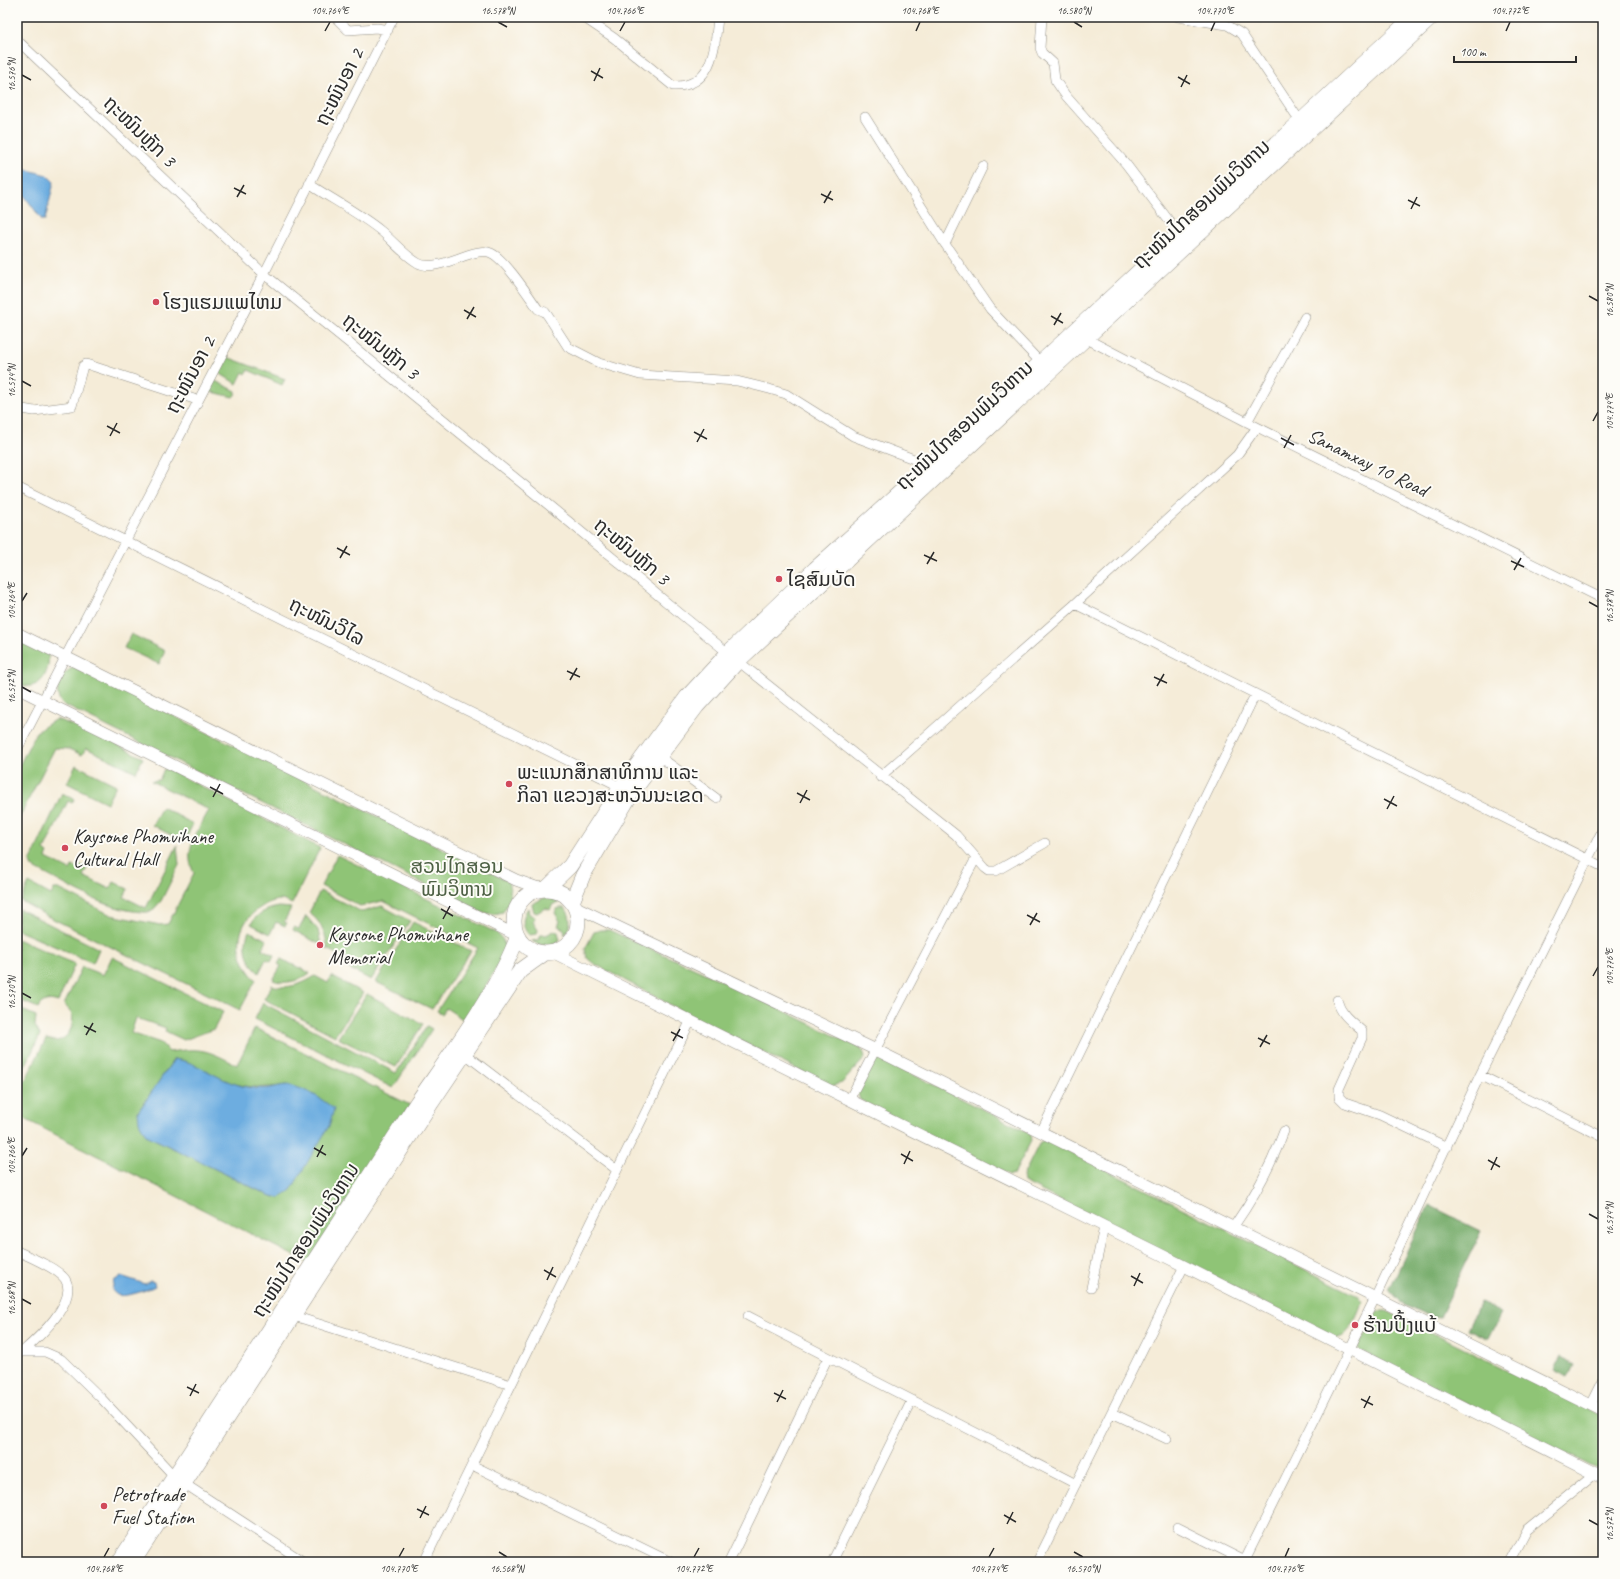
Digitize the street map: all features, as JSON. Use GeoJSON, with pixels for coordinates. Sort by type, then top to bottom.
{"type":"FeatureCollection","features":[{"type":"Feature","properties":{"kind":"highway","name":"ຖະໜົນໄກສອນພົມວິຫານ"},"geometry":{"type":"LineString","coordinates":[[863,536],[927,468],[1041,363],[1081,335],[1179,234],[1413,17]]}},
{"type":"Feature","properties":{"kind":"highway","name":"ຖະໜົນໄກສອນພົມວິຫານ"},"geometry":{"type":"LineString","coordinates":[[544,889],[570,866],[621,787],[687,698],[1081,335],[1432,17]]}},
{"type":"Feature","properties":{"kind":"highway","name":"ຖະໜົນໄກສອນພົມວິຫານ"},"geometry":{"type":"LineString","coordinates":[[573,904],[583,874],[632,794],[733,657]]}},
{"type":"Feature","properties":{"kind":"highway"},"geometry":{"type":"LineString","coordinates":[[544,889],[558,891],[573,904],[578,923],[575,935],[568,944],[548,952],[529,948],[518,936],[514,919],[517,907],[524,897],[544,889]]}},
{"type":"Feature","properties":{"kind":"highway","name":"ຖະໜົນໄກສອນພົມວິຫານ"},"geometry":{"type":"LineString","coordinates":[[118,1562],[180,1481],[294,1316],[426,1111],[467,1044],[508,964],[518,936]]}},
{"type":"Feature","properties":{"kind":"highway","name":"ຖະໜົນໄກສອນພົມວິຫານ"},"geometry":{"type":"LineString","coordinates":[[133,1562],[180,1481],[412,1111],[467,1044],[520,971],[548,952]]}},
{"type":"Feature","properties":{"kind":"street"},"geometry":{"type":"LineString","coordinates":[[335,17],[348,30],[377,28],[388,30]]}},
{"type":"Feature","properties":{"kind":"street","name":"ຖະໜົນອາ 2"},"geometry":{"type":"LineString","coordinates":[[17,750],[197,400],[264,274],[394,17]]}},
{"type":"Feature","properties":{"kind":"street"},"geometry":{"type":"LineString","coordinates":[[583,17],[614,38],[673,86],[683,86],[704,74],[708,68],[715,48],[718,17]]}},
{"type":"Feature","properties":{"kind":"street"},"geometry":{"type":"LineString","coordinates":[[1042,17],[1040,48],[1042,52],[1054,63],[1056,80],[1066,96],[1126,164],[1179,234]]}},
{"type":"Feature","properties":{"kind":"street"},"geometry":{"type":"LineString","coordinates":[[1178,17],[1227,25],[1242,34],[1300,121]]}},
{"type":"Feature","properties":{"kind":"street","name":"ຖະໜົນຫຼັກ 3"},"geometry":{"type":"LineString","coordinates":[[17,40],[264,274],[539,497],[880,777],[956,835],[985,868],[989,871],[996,871],[1045,843]]}},
{"type":"Feature","properties":{"kind":"street"},"geometry":{"type":"LineString","coordinates":[[864,117],[945,244],[990,308],[1041,363]]}},
{"type":"Feature","properties":{"kind":"street"},"geometry":{"type":"LineString","coordinates":[[945,244],[983,166]]}},
{"type":"Feature","properties":{"kind":"street"},"geometry":{"type":"LineString","coordinates":[[309,184],[380,230],[410,257],[424,266],[481,252],[491,252],[499,259],[538,309],[545,312],[568,347],[599,363],[640,376],[737,381],[786,394],[853,436],[919,461],[927,468]]}},
{"type":"Feature","properties":{"kind":"street"},"geometry":{"type":"LineString","coordinates":[[1247,422],[1305,317]]}},
{"type":"Feature","properties":{"kind":"street","name":"Sanamxay 10 Road"},"geometry":{"type":"LineString","coordinates":[[1081,335],[1247,422],[1603,599]]}},
{"type":"Feature","properties":{"kind":"street"},"geometry":{"type":"LineString","coordinates":[[17,408],[34,411],[72,406],[83,366],[86,364],[197,400]]}},
{"type":"Feature","properties":{"kind":"street"},"geometry":{"type":"LineString","coordinates":[[880,777],[1075,604],[1237,455],[1257,427]]}},
{"type":"Feature","properties":{"kind":"street","name":"ຖະໜົນວິໄລ"},"geometry":{"type":"LineString","coordinates":[[17,487],[621,787]]}},
{"type":"Feature","properties":{"kind":"street"},"geometry":{"type":"LineString","coordinates":[[1075,604],[1255,695],[1603,867]]}},
{"type":"Feature","properties":{"kind":"street"},"geometry":{"type":"LineString","coordinates":[[17,633],[516,880],[544,889]]}},
{"type":"Feature","properties":{"kind":"street"},"geometry":{"type":"LineString","coordinates":[[17,688],[518,936]]}},
{"type":"Feature","properties":{"kind":"street"},"geometry":{"type":"LineString","coordinates":[[1041,1132],[1255,695]]}},
{"type":"Feature","properties":{"kind":"street"},"geometry":{"type":"LineString","coordinates":[[659,756],[716,798]]}},
{"type":"Feature","properties":{"kind":"street"},"geometry":{"type":"LineString","coordinates":[[1177,1527],[1245,1562],[1375,1298],[1480,1075],[1603,829]]}},
{"type":"Feature","properties":{"kind":"street"},"geometry":{"type":"LineString","coordinates":[[849,1100],[976,858]]}},
{"type":"Feature","properties":{"kind":"street"},"geometry":{"type":"LineString","coordinates":[[573,904],[876,1050],[1234,1226],[1603,1411]]}},
{"type":"Feature","properties":{"kind":"street"},"geometry":{"type":"LineString","coordinates":[[548,952],[1184,1266],[1599,1475],[1526,1530],[1509,1562]]}},
{"type":"Feature","properties":{"kind":"street"},"geometry":{"type":"LineString","coordinates":[[1337,1000],[1339,1008],[1346,1018],[1362,1031],[1362,1038],[1339,1089],[1339,1097],[1345,1103],[1380,1116],[1447,1147]]}},
{"type":"Feature","properties":{"kind":"street"},"geometry":{"type":"LineString","coordinates":[[424,1562],[690,1022]]}},
{"type":"Feature","properties":{"kind":"street"},"geometry":{"type":"LineString","coordinates":[[467,1044],[618,1170]]}},
{"type":"Feature","properties":{"kind":"street"},"geometry":{"type":"LineString","coordinates":[[1480,1075],[1603,1137]]}},
{"type":"Feature","properties":{"kind":"street"},"geometry":{"type":"LineString","coordinates":[[1234,1226],[1255,1195],[1274,1158],[1284,1131]]}},
{"type":"Feature","properties":{"kind":"street"},"geometry":{"type":"LineString","coordinates":[[1091,1288],[1104,1227]]}},
{"type":"Feature","properties":{"kind":"street"},"geometry":{"type":"LineString","coordinates":[[17,1251],[56,1271],[64,1278],[68,1289],[62,1305],[50,1325],[20,1353]]}},
{"type":"Feature","properties":{"kind":"street"},"geometry":{"type":"LineString","coordinates":[[1037,1562],[1184,1266]]}},
{"type":"Feature","properties":{"kind":"street"},"geometry":{"type":"LineString","coordinates":[[294,1316],[511,1385]]}},
{"type":"Feature","properties":{"kind":"street"},"geometry":{"type":"LineString","coordinates":[[748,1316],[1076,1484]]}},
{"type":"Feature","properties":{"kind":"street"},"geometry":{"type":"LineString","coordinates":[[20,1353],[45,1352],[61,1359],[100,1396],[180,1481],[304,1562]]}},
{"type":"Feature","properties":{"kind":"street"},"geometry":{"type":"LineString","coordinates":[[730,1562],[828,1357]]}},
{"type":"Feature","properties":{"kind":"street"},"geometry":{"type":"LineString","coordinates":[[1591,1405],[1603,1381]]}},
{"type":"Feature","properties":{"kind":"street"},"geometry":{"type":"LineString","coordinates":[[832,1562],[912,1400]]}},
{"type":"Feature","properties":{"kind":"street"},"geometry":{"type":"LineString","coordinates":[[1112,1413],[1167,1439]]}},
{"type":"Feature","properties":{"kind":"street"},"geometry":{"type":"LineString","coordinates":[[472,1465],[671,1562]]}},
{"type":"Feature","properties":{"kind":"green space"},"geometry":{"type":"Polygon","coordinates":[[[222,355],[285,379],[282,385],[248,370],[246,374],[243,372],[237,384],[214,370],[222,355]]]}},
{"type":"Feature","properties":{"kind":"green space"},"geometry":{"type":"Polygon","coordinates":[[[211,379],[236,391],[236,394],[233,397],[204,390],[211,379]]]}},
{"type":"Feature","properties":{"kind":"green space"},"geometry":{"type":"Polygon","coordinates":[[[131,634],[165,651],[159,664],[124,648],[131,634]]]}},
{"type":"Feature","properties":{"kind":"green space"},"geometry":{"type":"Polygon","coordinates":[[[17,637],[48,654],[45,675],[37,684],[24,686],[17,683],[17,637]]]}},
{"type":"Feature","properties":{"kind":"green space","name":"ສວນໄກສອນ ພົມວິຫານ"},"geometry":{"type":"Polygon","coordinates":[[[75,667],[508,881],[510,890],[509,901],[503,912],[494,914],[483,913],[62,704],[58,693],[59,682],[65,673],[75,667]]]}},
{"type":"Feature","properties":{"kind":"green space"},"geometry":{"type":"Polygon","coordinates":[[[56,719],[102,737],[143,758],[136,772],[86,748],[82,755],[69,749],[55,748],[17,822],[17,770],[36,732],[56,719]]]}},
{"type":"Feature","properties":{"kind":"green space"},"geometry":{"type":"Polygon","coordinates":[[[76,765],[116,785],[107,803],[67,783],[76,765]]]}},
{"type":"Feature","properties":{"kind":"green space"},"geometry":{"type":"Polygon","coordinates":[[[164,769],[170,770],[320,848],[292,904],[282,900],[271,902],[253,913],[246,922],[242,931],[240,951],[248,971],[256,980],[240,1010],[47,916],[21,901],[29,883],[51,895],[54,889],[59,889],[111,915],[160,925],[168,924],[194,873],[191,865],[191,848],[196,833],[209,810],[151,781],[159,780],[164,769]]]}},
{"type":"Feature","properties":{"kind":"green space"},"geometry":{"type":"Polygon","coordinates":[[[62,793],[74,799],[72,803],[68,801],[44,850],[48,853],[46,858],[70,870],[72,866],[76,868],[78,864],[87,868],[83,876],[110,889],[114,882],[128,889],[124,897],[146,908],[177,846],[179,865],[161,901],[151,912],[120,908],[105,903],[75,890],[32,867],[30,862],[62,793]]]}},
{"type":"Feature","properties":{"kind":"green space"},"geometry":{"type":"Polygon","coordinates":[[[162,807],[193,824],[184,842],[152,825],[162,807]]]}},
{"type":"Feature","properties":{"kind":"green space"},"geometry":{"type":"Polygon","coordinates":[[[337,855],[497,933],[503,940],[506,953],[464,1020],[446,1008],[442,1014],[437,1011],[478,948],[383,901],[360,906],[321,886],[337,855]]]}},
{"type":"Feature","properties":{"kind":"green space"},"geometry":{"type":"Polygon","coordinates":[[[320,891],[362,912],[382,906],[410,921],[371,980],[338,963],[342,957],[327,949],[326,939],[320,924],[309,913],[320,891]]]}},
{"type":"Feature","properties":{"kind":"green space"},"geometry":{"type":"Polygon","coordinates":[[[544,898],[551,898],[559,903],[553,904],[550,910],[545,908],[537,913],[534,912],[532,904],[544,898]]]}},
{"type":"Feature","properties":{"kind":"green space"},"geometry":{"type":"Polygon","coordinates":[[[279,907],[291,908],[284,922],[287,923],[285,926],[276,922],[270,934],[251,924],[256,917],[263,912],[279,907]]]}},
{"type":"Feature","properties":{"kind":"green space"},"geometry":{"type":"Polygon","coordinates":[[[528,908],[529,914],[535,917],[533,922],[538,930],[537,934],[529,935],[526,932],[523,922],[524,915],[528,908]]]}},
{"type":"Feature","properties":{"kind":"green space"},"geometry":{"type":"Polygon","coordinates":[[[565,908],[570,918],[569,928],[565,935],[564,929],[558,926],[560,921],[555,913],[557,909],[565,908]]]}},
{"type":"Feature","properties":{"kind":"green space"},"geometry":{"type":"Polygon","coordinates":[[[19,909],[99,949],[93,963],[17,930],[19,909]]]}},
{"type":"Feature","properties":{"kind":"green space"},"geometry":{"type":"Polygon","coordinates":[[[306,916],[318,930],[321,945],[293,930],[294,927],[299,929],[306,916]]]}},
{"type":"Feature","properties":{"kind":"green space"},"geometry":{"type":"Polygon","coordinates":[[[413,922],[471,951],[432,1009],[376,982],[413,922]]]}},
{"type":"Feature","properties":{"kind":"green space"},"geometry":{"type":"Polygon","coordinates":[[[609,930],[731,985],[860,1048],[864,1053],[865,1058],[842,1083],[831,1086],[711,1027],[593,963],[587,958],[585,949],[594,932],[609,930]]]}},
{"type":"Feature","properties":{"kind":"green space"},"geometry":{"type":"Polygon","coordinates":[[[249,931],[267,940],[262,949],[274,955],[271,961],[266,959],[259,973],[251,964],[247,954],[246,943],[249,931]]]}},
{"type":"Feature","properties":{"kind":"green space"},"geometry":{"type":"Polygon","coordinates":[[[554,931],[558,932],[560,940],[553,944],[543,945],[532,941],[539,940],[541,934],[546,935],[554,931]]]}},
{"type":"Feature","properties":{"kind":"green space"},"geometry":{"type":"Polygon","coordinates":[[[17,939],[75,964],[58,1002],[46,1001],[38,1008],[17,999],[17,939]]]}},
{"type":"Feature","properties":{"kind":"green space"},"geometry":{"type":"Polygon","coordinates":[[[112,957],[223,1012],[214,1029],[184,1040],[165,1031],[166,1028],[136,1018],[131,1033],[161,1043],[169,1052],[189,1050],[204,1051],[237,1065],[255,1028],[410,1105],[308,1263],[17,1115],[17,1081],[21,1082],[26,1079],[46,1039],[55,1041],[60,1040],[69,1033],[72,1027],[72,1015],[64,1005],[82,967],[103,975],[112,957]],[[174,1059],[138,1112],[146,1135],[268,1195],[280,1198],[287,1085],[270,1087],[244,1086],[219,1079],[192,1064],[174,1059]]]}},
{"type":"Feature","properties":{"kind":"green space"},"geometry":{"type":"Polygon","coordinates":[[[281,959],[310,973],[301,978],[288,982],[273,980],[281,966],[278,964],[281,959]]]}},
{"type":"Feature","properties":{"kind":"green space"},"geometry":{"type":"Polygon","coordinates":[[[315,976],[328,983],[331,976],[363,993],[335,1036],[264,999],[272,985],[283,987],[294,985],[315,976]]]}},
{"type":"Feature","properties":{"kind":"green space"},"geometry":{"type":"Polygon","coordinates":[[[367,994],[423,1024],[396,1067],[338,1038],[367,994]]]}},
{"type":"Feature","properties":{"kind":"green space"},"geometry":{"type":"Polygon","coordinates":[[[263,1003],[396,1073],[427,1026],[432,1029],[393,1088],[255,1019],[263,1003]]]}},
{"type":"Feature","properties":{"kind":"green space"},"geometry":{"type":"Polygon","coordinates":[[[17,1008],[36,1016],[35,1026],[40,1035],[21,1075],[17,1075],[17,1008]]]}},
{"type":"Feature","properties":{"kind":"green space"},"geometry":{"type":"Polygon","coordinates":[[[882,1059],[1030,1133],[1031,1141],[1014,1174],[1009,1175],[860,1100],[858,1094],[873,1061],[882,1059]]]}},
{"type":"Feature","properties":{"kind":"green space"},"geometry":{"type":"Polygon","coordinates":[[[1046,1140],[1358,1296],[1362,1302],[1352,1325],[1343,1336],[1333,1338],[1024,1182],[1023,1176],[1040,1142],[1046,1140]]]}},
{"type":"Feature","properties":{"kind":"green space"},"geometry":{"type":"Polygon","coordinates":[[[1429,1205],[1481,1231],[1440,1317],[1430,1316],[1400,1302],[1389,1290],[1429,1205]]]}},
{"type":"Feature","properties":{"kind":"green space"},"geometry":{"type":"Polygon","coordinates":[[[1480,1303],[1501,1313],[1488,1339],[1468,1329],[1480,1303]]]}},
{"type":"Feature","properties":{"kind":"green space"},"geometry":{"type":"Polygon","coordinates":[[[1377,1311],[1387,1311],[1603,1417],[1603,1472],[1359,1350],[1358,1346],[1377,1311]]]}},
{"type":"Feature","properties":{"kind":"green space"},"geometry":{"type":"Polygon","coordinates":[[[1560,1357],[1574,1364],[1568,1377],[1554,1370],[1560,1357]]]}},
{"type":"Feature","properties":{"kind":"water"},"geometry":{"type":"Polygon","coordinates":[[[24,169],[47,175],[54,182],[45,220],[42,220],[21,191],[24,169]]]}},
{"type":"Feature","properties":{"kind":"water"},"geometry":{"type":"Polygon","coordinates":[[[174,1059],[191,1063],[222,1079],[250,1088],[270,1088],[288,1085],[301,1088],[324,1101],[334,1109],[329,1126],[291,1190],[280,1198],[268,1195],[146,1135],[139,1122],[138,1112],[174,1059]]]}},
{"type":"Feature","properties":{"kind":"water"},"geometry":{"type":"Polygon","coordinates":[[[121,1276],[145,1284],[150,1281],[154,1282],[155,1286],[130,1295],[120,1296],[112,1290],[114,1281],[121,1276]]]}},
{"type":"Feature","properties":{"kind":"place","name":"ໂຮງແຮມແພໄຫມ"},"geometry":{"type":"Point","coordinates":[156,302]}},
{"type":"Feature","properties":{"kind":"place","name":"ໄຊສົມບັດ"},"geometry":{"type":"Point","coordinates":[779,579]}},
{"type":"Feature","properties":{"kind":"place","name":"ພະແນກສຶກສາທິການ ແລະ ກິລາ ແຂວງສະຫວັນນະເຂດ"},"geometry":{"type":"Point","coordinates":[509,784]}},
{"type":"Feature","properties":{"kind":"place","name":"Kaysone Phomvihane Cultural Hall"},"geometry":{"type":"Point","coordinates":[65,848]}},
{"type":"Feature","properties":{"kind":"place","name":"Kaysone Phomvihane Memorial"},"geometry":{"type":"Point","coordinates":[320,945]}},
{"type":"Feature","properties":{"kind":"place","name":"ຮ້ານປີ້ງແບ້"},"geometry":{"type":"Point","coordinates":[1355,1325]}},
{"type":"Feature","properties":{"kind":"place","name":"Petrotrade Fuel Station"},"geometry":{"type":"Point","coordinates":[104,1506]}}]}
